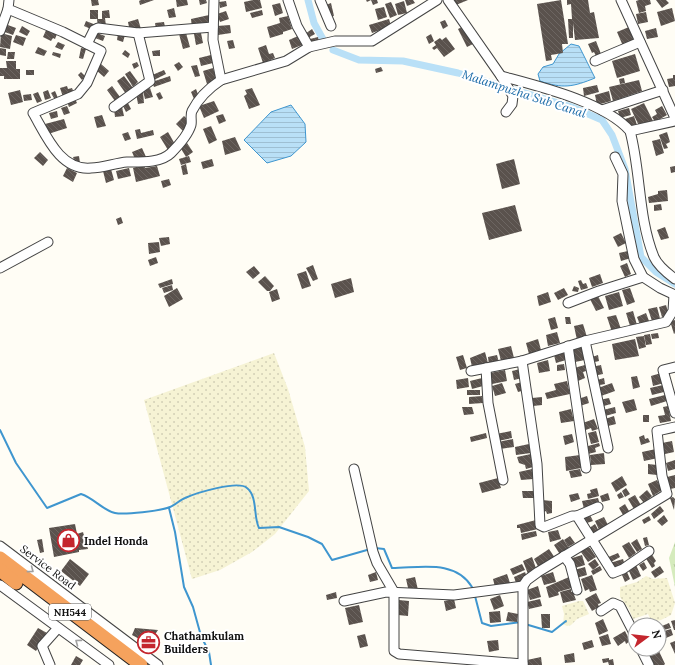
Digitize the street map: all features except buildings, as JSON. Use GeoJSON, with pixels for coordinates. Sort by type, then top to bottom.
{"type":"FeatureCollection","features":[{"type":"Feature","properties":{"kind":"highway","name":"NH544"},"geometry":{"type":"LineString","coordinates":[[0,558],[141,665]]}},
{"type":"Feature","properties":{"kind":"highway","name":"NH544"},"geometry":{"type":"LineString","coordinates":[[0,570],[127,665]]}},
{"type":"Feature","properties":{"kind":"street"},"geometry":{"type":"LineString","coordinates":[[214,0],[214,40],[221,80]]}},
{"type":"Feature","properties":{"kind":"street"},"geometry":{"type":"LineString","coordinates":[[288,0],[297,26],[309,47]]}},
{"type":"Feature","properties":{"kind":"street"},"geometry":{"type":"LineString","coordinates":[[320,0],[330,26]]}},
{"type":"Feature","properties":{"kind":"street"},"geometry":{"type":"LineString","coordinates":[[0,31],[8,5],[101,51],[87,83],[78,94],[33,113],[55,152],[79,168],[91,168],[119,163],[159,160],[170,154],[182,140],[191,125],[191,112],[206,90],[221,80],[286,61],[309,47],[335,41],[372,41],[437,0]]}},
{"type":"Feature","properties":{"kind":"street"},"geometry":{"type":"LineString","coordinates":[[448,0],[501,76],[513,96],[512,104],[506,112]]}},
{"type":"Feature","properties":{"kind":"street"},"geometry":{"type":"LineString","coordinates":[[621,0],[663,90],[675,120],[630,131]]}},
{"type":"Feature","properties":{"kind":"street"},"geometry":{"type":"LineString","coordinates":[[87,44],[94,30],[98,28],[138,33],[213,27]]}},
{"type":"Feature","properties":{"kind":"street"},"geometry":{"type":"LineString","coordinates":[[114,107],[150,81],[138,33]]}},
{"type":"Feature","properties":{"kind":"street"},"geometry":{"type":"LineString","coordinates":[[595,61],[640,42]]}},
{"type":"Feature","properties":{"kind":"street"},"geometry":{"type":"LineString","coordinates":[[501,76],[562,94],[602,110],[625,125],[630,131],[637,163],[641,199],[652,251],[665,272],[675,279]]}},
{"type":"Feature","properties":{"kind":"street"},"geometry":{"type":"LineString","coordinates":[[602,110],[663,90]]}},
{"type":"Feature","properties":{"kind":"street"},"geometry":{"type":"LineString","coordinates":[[471,371],[522,361],[585,341],[666,322],[673,311],[675,295],[643,277],[632,251],[622,201],[623,174],[615,156]]}},
{"type":"Feature","properties":{"kind":"street"},"geometry":{"type":"LineString","coordinates":[[0,268],[48,242]]}},
{"type":"Feature","properties":{"kind":"street"},"geometry":{"type":"LineString","coordinates":[[568,303],[643,277]]}},
{"type":"Feature","properties":{"kind":"street"},"geometry":{"type":"LineString","coordinates":[[585,341],[608,448]]}},
{"type":"Feature","properties":{"kind":"street"},"geometry":{"type":"LineString","coordinates":[[568,346],[586,468]]}},
{"type":"Feature","properties":{"kind":"street"},"geometry":{"type":"LineString","coordinates":[[522,361],[538,464],[540,525],[544,528],[598,507]]}},
{"type":"Feature","properties":{"kind":"street"},"geometry":{"type":"LineString","coordinates":[[675,367],[664,370],[672,382],[671,401],[675,413]]}},
{"type":"Feature","properties":{"kind":"street"},"geometry":{"type":"LineString","coordinates":[[486,368],[488,403],[503,480]]}},
{"type":"Feature","properties":{"kind":"street"},"geometry":{"type":"LineString","coordinates":[[354,469],[373,552],[377,563],[394,592],[394,651],[399,654],[523,665],[523,586],[527,580],[564,556],[666,494],[662,476],[657,431],[675,427]]}},
{"type":"Feature","properties":{"kind":"street"},"geometry":{"type":"LineString","coordinates":[[577,516],[613,573],[648,550]]}},
{"type":"Feature","properties":{"kind":"street","name":"Service Road"},"geometry":{"type":"LineString","coordinates":[[0,546],[158,665]]}},
{"type":"Feature","properties":{"kind":"street"},"geometry":{"type":"LineString","coordinates":[[564,556],[570,564],[577,590]]}},
{"type":"Feature","properties":{"kind":"street"},"geometry":{"type":"LineString","coordinates":[[0,585],[4,593],[58,628],[106,664]]}},
{"type":"Feature","properties":{"kind":"street"},"geometry":{"type":"LineString","coordinates":[[344,601],[386,592],[454,595],[523,586]]}},
{"type":"Feature","properties":{"kind":"street"},"geometry":{"type":"LineString","coordinates":[[601,611],[613,603],[617,604],[620,606],[627,620]]}},
{"type":"Feature","properties":{"kind":"street"},"geometry":{"type":"LineString","coordinates":[[50,665],[42,646],[58,628]]}},
{"type":"Feature","properties":{"kind":"shaded area"},"geometry":{"type":"Polygon","coordinates":[[[274,353],[288,389],[305,447],[309,491],[275,534],[252,552],[220,570],[192,579],[144,400],[274,353]]]}},
{"type":"Feature","properties":{"kind":"shaded area"},"geometry":{"type":"Polygon","coordinates":[[[646,576],[653,579],[667,578],[675,603],[671,615],[667,617],[650,617],[648,614],[639,617],[632,617],[629,609],[620,597],[620,587],[637,582],[646,576]]]}},
{"type":"Feature","properties":{"kind":"shaded area"},"geometry":{"type":"Polygon","coordinates":[[[583,601],[589,614],[577,619],[571,625],[567,626],[563,624],[564,614],[562,606],[583,601]]]}},
{"type":"Feature","properties":{"kind":"green space"},"geometry":{"type":"Polygon","coordinates":[[[675,542],[675,587],[669,558],[675,542]]]}},
{"type":"Feature","properties":{"kind":"water"},"geometry":{"type":"Polygon","coordinates":[[[571,44],[579,46],[595,78],[568,86],[548,84],[540,81],[538,74],[543,67],[553,64],[559,54],[571,44]]]}},
{"type":"Feature","properties":{"kind":"water"},"geometry":{"type":"Polygon","coordinates":[[[291,105],[305,124],[306,142],[291,156],[267,163],[244,140],[271,112],[291,105]]]}},
{"type":"Feature","properties":{"kind":"waterway","name":"Malampuzha Sub Canal"},"geometry":{"type":"LineString","coordinates":[[308,0],[314,23],[324,41]]}},
{"type":"Feature","properties":{"kind":"waterway","name":"Malampuzha Sub Canal"},"geometry":{"type":"LineString","coordinates":[[333,50],[359,60],[403,61],[458,73],[572,107],[602,120],[612,135],[625,169],[641,257],[656,272],[675,284]]}},
{"type":"Feature","properties":{"kind":"waterway"},"geometry":{"type":"LineString","coordinates":[[0,430],[16,463],[47,508],[81,494],[115,513],[159,510],[170,507],[185,498],[198,493],[235,485],[247,488],[253,496],[259,528],[279,527],[308,537],[322,544],[332,560],[367,550]]}},
{"type":"Feature","properties":{"kind":"waterway"},"geometry":{"type":"LineString","coordinates":[[169,508],[175,532],[184,587],[193,607],[201,636],[209,652],[211,665]]}},
{"type":"Feature","properties":{"kind":"waterway"},"geometry":{"type":"LineString","coordinates":[[375,548],[384,549],[392,568],[436,567],[447,569],[456,572],[465,578],[472,587]]}},
{"type":"Feature","properties":{"kind":"waterway"},"geometry":{"type":"LineString","coordinates":[[475,596],[482,623],[491,626],[521,622]]}},
{"type":"Feature","properties":{"kind":"waterway"},"geometry":{"type":"LineString","coordinates":[[525,624],[552,632],[566,621]]}},
{"type":"Feature","properties":{"kind":"place","name":"Indel Honda"},"geometry":{"type":"Point","coordinates":[68,541]}},
{"type":"Feature","properties":{"kind":"place","name":"Chathamkulam Builders"},"geometry":{"type":"Point","coordinates":[149,642]}}]}
